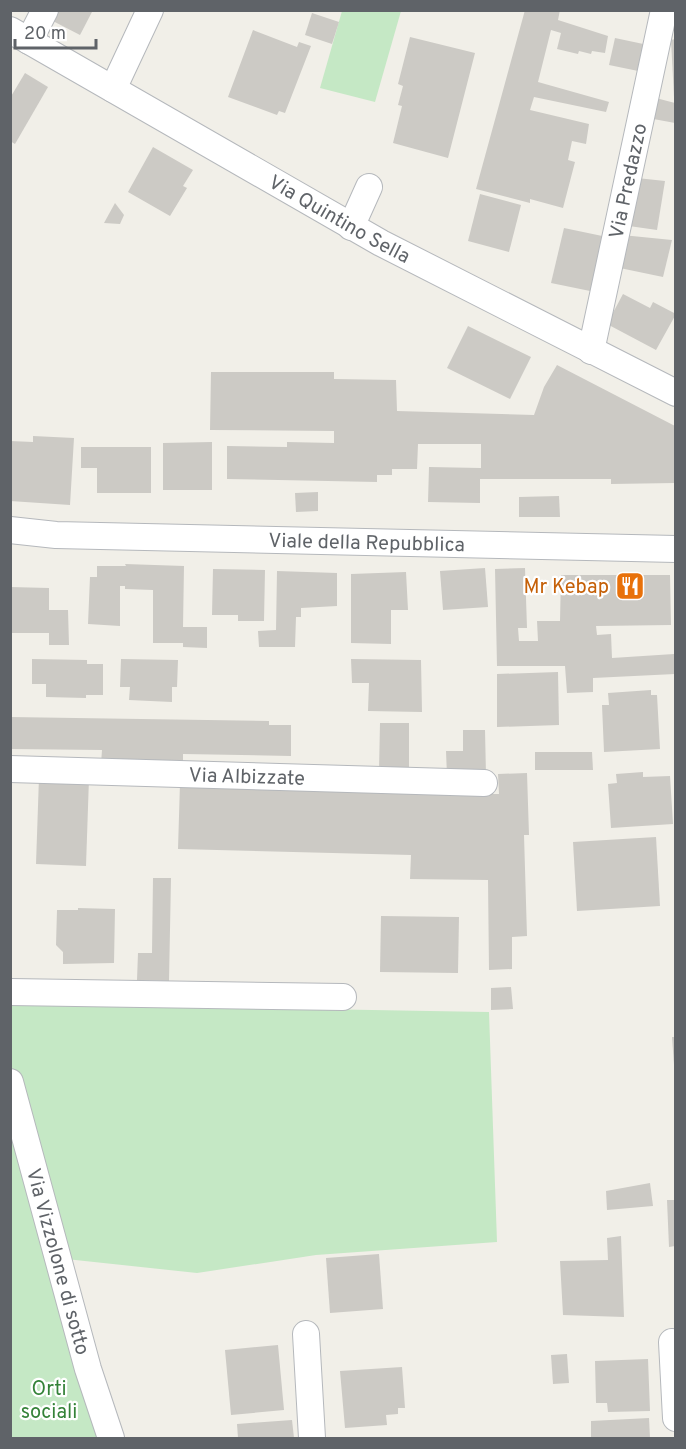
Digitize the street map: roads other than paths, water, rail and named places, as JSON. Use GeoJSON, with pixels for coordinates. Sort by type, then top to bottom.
{"type":"FeatureCollection","features":[{"type":"Feature","properties":{"kind":"street"},"geometry":{"type":"LineString","coordinates":[[20,35],[45,10]]}},
{"type":"Feature","properties":{"kind":"street"},"geometry":{"type":"LineString","coordinates":[[113,89],[150,10]]}},
{"type":"Feature","properties":{"kind":"street","name":"Via Predazzo"},"geometry":{"type":"LineString","coordinates":[[591,351],[664,10]]}},
{"type":"Feature","properties":{"kind":"street","name":"Via Quintino Sella"},"geometry":{"type":"LineString","coordinates":[[20,35],[351,227],[675,393]]}},
{"type":"Feature","properties":{"kind":"street"},"geometry":{"type":"LineString","coordinates":[[351,227],[369,187]]}},
{"type":"Feature","properties":{"kind":"street","name":"Viale della Repubblica"},"geometry":{"type":"LineString","coordinates":[[10,530],[56,535],[675,549]]}},
{"type":"Feature","properties":{"kind":"street","name":"Viale della Repubblica"},"geometry":{"type":"LineString","coordinates":[[10,539],[56,535]]}},
{"type":"Feature","properties":{"kind":"street","name":"Via Albizzate"},"geometry":{"type":"LineString","coordinates":[[10,769],[484,783]]}},
{"type":"Feature","properties":{"kind":"street"},"geometry":{"type":"LineString","coordinates":[[10,992],[343,997]]}},
{"type":"Feature","properties":{"kind":"street","name":"Via Vizzolone di sotto"},"geometry":{"type":"LineString","coordinates":[[10,1082],[88,1369],[111,1438]]}},
{"type":"Feature","properties":{"kind":"street"},"geometry":{"type":"LineString","coordinates":[[306,1334],[312,1438]]}},
{"type":"Feature","properties":{"kind":"street"},"geometry":{"type":"LineString","coordinates":[[672,1342],[675,1418]]}},
{"type":"Feature","properties":{"kind":"place","name":"Mr Kebap"},"geometry":{"type":"Point","coordinates":[630,586]}},
{"type":"Feature","properties":{"kind":"park label","name":"Orti sociali"},"geometry":{"type":"Point","coordinates":[49,1400]}}]}
